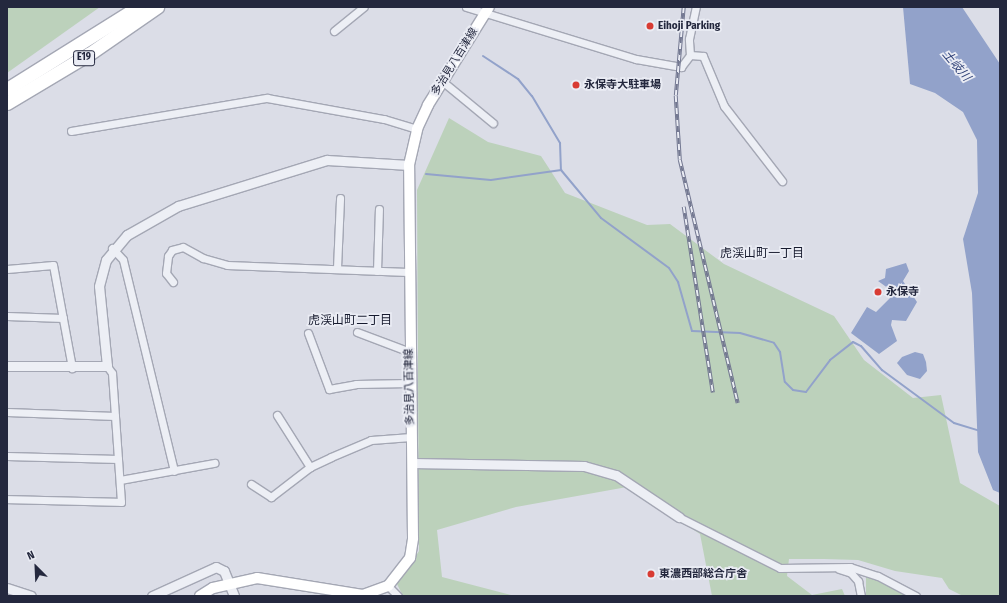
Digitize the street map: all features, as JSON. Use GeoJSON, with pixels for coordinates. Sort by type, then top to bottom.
{"type":"FeatureCollection","features":[{"type":"Feature","properties":{"kind":"highway"},"geometry":{"type":"LineString","coordinates":[[37,72],[127,7]]}},
{"type":"Feature","properties":{"kind":"highway","name":"E19"},"geometry":{"type":"LineString","coordinates":[[7,89],[37,72],[138,7]]}},
{"type":"Feature","properties":{"kind":"highway","name":"E19"},"geometry":{"type":"LineString","coordinates":[[7,103],[89,54],[156,7]]}},
{"type":"Feature","properties":{"kind":"main road","name":"多治見八百津線"},"geometry":{"type":"LineString","coordinates":[[388,586],[410,558],[413,538],[408,272],[409,165],[417,130],[442,81],[487,10]]}},
{"type":"Feature","properties":{"kind":"main road"},"geometry":{"type":"LineString","coordinates":[[200,596],[228,584],[256,578],[363,595],[388,586]]}},
{"type":"Feature","properties":{"kind":"street"},"geometry":{"type":"LineString","coordinates":[[334,31],[364,7]]}},
{"type":"Feature","properties":{"kind":"street"},"geometry":{"type":"LineString","coordinates":[[466,7],[487,10],[673,67],[681,67],[690,54],[688,38],[696,7]]}},
{"type":"Feature","properties":{"kind":"street"},"geometry":{"type":"LineString","coordinates":[[690,54],[703,56],[724,106],[782,180]]}},
{"type":"Feature","properties":{"kind":"street"},"geometry":{"type":"LineString","coordinates":[[442,81],[493,123]]}},
{"type":"Feature","properties":{"kind":"street"},"geometry":{"type":"LineString","coordinates":[[71,131],[267,98],[395,121],[417,130]]}},
{"type":"Feature","properties":{"kind":"street"},"geometry":{"type":"LineString","coordinates":[[7,499],[121,502],[112,373],[107,366],[100,286],[112,248],[144,224],[178,206],[327,160],[409,165]]}},
{"type":"Feature","properties":{"kind":"street"},"geometry":{"type":"LineString","coordinates":[[337,268],[340,198]]}},
{"type":"Feature","properties":{"kind":"street"},"geometry":{"type":"LineString","coordinates":[[377,270],[379,209]]}},
{"type":"Feature","properties":{"kind":"street"},"geometry":{"type":"LineString","coordinates":[[173,282],[166,272],[168,256],[172,250],[183,247],[204,258],[227,265],[337,268],[408,272]]}},
{"type":"Feature","properties":{"kind":"street"},"geometry":{"type":"LineString","coordinates":[[112,248],[123,260],[174,471]]}},
{"type":"Feature","properties":{"kind":"street"},"geometry":{"type":"LineString","coordinates":[[7,269],[53,265],[72,368]]}},
{"type":"Feature","properties":{"kind":"street"},"geometry":{"type":"LineString","coordinates":[[7,316],[63,318]]}},
{"type":"Feature","properties":{"kind":"street"},"geometry":{"type":"LineString","coordinates":[[357,332],[410,352]]}},
{"type":"Feature","properties":{"kind":"street"},"geometry":{"type":"LineString","coordinates":[[308,333],[329,389],[356,384],[410,383]]}},
{"type":"Feature","properties":{"kind":"street"},"geometry":{"type":"LineString","coordinates":[[7,366],[72,368],[107,366]]}},
{"type":"Feature","properties":{"kind":"street"},"geometry":{"type":"LineString","coordinates":[[7,412],[115,416]]}},
{"type":"Feature","properties":{"kind":"street"},"geometry":{"type":"LineString","coordinates":[[277,415],[310,467]]}},
{"type":"Feature","properties":{"kind":"street"},"geometry":{"type":"LineString","coordinates":[[251,484],[271,497],[310,467],[371,440],[411,437]]}},
{"type":"Feature","properties":{"kind":"street"},"geometry":{"type":"LineString","coordinates":[[7,456],[118,459]]}},
{"type":"Feature","properties":{"kind":"street"},"geometry":{"type":"LineString","coordinates":[[120,480],[214,463]]}},
{"type":"Feature","properties":{"kind":"street"},"geometry":{"type":"LineString","coordinates":[[412,463],[595,468],[616,475],[679,517],[780,568],[850,567],[867,572],[916,596]]}},
{"type":"Feature","properties":{"kind":"street"},"geometry":{"type":"LineString","coordinates":[[152,596],[216,567],[224,571],[234,596]]}},
{"type":"Feature","properties":{"kind":"street"},"geometry":{"type":"LineString","coordinates":[[835,568],[851,573],[858,581],[861,596]]}},
{"type":"Feature","properties":{"kind":"street"},"geometry":{"type":"LineString","coordinates":[[858,581],[867,572]]}},
{"type":"Feature","properties":{"kind":"street"},"geometry":{"type":"LineString","coordinates":[[388,586],[398,596]]}},
{"type":"Feature","properties":{"kind":"street"},"geometry":{"type":"LineString","coordinates":[[7,588],[31,596]]}},
{"type":"Feature","properties":{"kind":"green space"},"geometry":{"type":"Polygon","coordinates":[[[7,7],[100,7],[7,73],[7,7]]]}},
{"type":"Feature","properties":{"kind":"green space"},"geometry":{"type":"Polygon","coordinates":[[[449,118],[488,142],[541,156],[565,193],[647,225],[670,224],[724,264],[834,316],[864,360],[913,398],[941,395],[960,483],[1000,506],[1000,596],[963,596],[949,589],[942,578],[895,571],[858,560],[789,559],[787,576],[812,595],[842,589],[845,596],[712,596],[700,534],[627,487],[516,507],[437,530],[442,577],[515,596],[403,596],[397,584],[419,551],[417,190],[449,118]]]}},
{"type":"Feature","properties":{"kind":"green space"},"geometry":{"type":"Polygon","coordinates":[[[866,573],[912,596],[866,596],[866,573]]]}},
{"type":"Feature","properties":{"kind":"water","name":"土岐川"},"geometry":{"type":"Polygon","coordinates":[[[903,7],[962,7],[1000,64],[1000,493],[993,490],[978,452],[972,293],[963,239],[978,193],[977,140],[963,112],[935,93],[910,84],[903,7]]]}},
{"type":"Feature","properties":{"kind":"water"},"geometry":{"type":"Polygon","coordinates":[[[906,263],[909,271],[903,281],[917,302],[906,321],[892,320],[891,325],[897,341],[879,354],[851,333],[867,307],[876,312],[891,297],[892,291],[878,281],[885,278],[886,269],[906,263]]]}},
{"type":"Feature","properties":{"kind":"water"},"geometry":{"type":"Polygon","coordinates":[[[915,352],[923,354],[926,362],[927,371],[920,379],[907,375],[897,363],[902,357],[915,352]]]}},
{"type":"Feature","properties":{"kind":"waterway"},"geometry":{"type":"LineString","coordinates":[[483,56],[518,79],[532,96],[560,143],[561,170],[601,218],[669,268],[678,282],[692,331],[740,333],[774,343],[780,352],[785,382],[793,390],[806,392],[830,360],[853,342],[861,346],[882,370],[954,423],[980,431]]}},
{"type":"Feature","properties":{"kind":"waterway"},"geometry":{"type":"LineString","coordinates":[[426,174],[491,180],[561,170]]}},
{"type":"Feature","properties":{"kind":"railway"},"geometry":{"type":"LineString","coordinates":[[684,7],[676,96],[680,160],[738,403]]}},
{"type":"Feature","properties":{"kind":"railway"},"geometry":{"type":"LineString","coordinates":[[684,207],[713,393]]}},
{"type":"Feature","properties":{"kind":"place","name":"Eihoji Parking"},"geometry":{"type":"Point","coordinates":[650,26]}},
{"type":"Feature","properties":{"kind":"place","name":"永保寺大駐車場"},"geometry":{"type":"Point","coordinates":[576,85]}},
{"type":"Feature","properties":{"kind":"place","name":"永保寺"},"geometry":{"type":"Point","coordinates":[878,292]}},
{"type":"Feature","properties":{"kind":"place","name":"東濃西部総合庁舎"},"geometry":{"type":"Point","coordinates":[651,574]}},
{"type":"Feature","properties":{"kind":"district","name":"虎渓山町一丁目"},"geometry":{"type":"Point","coordinates":[762,254]}},
{"type":"Feature","properties":{"kind":"district","name":"虎渓山町二丁目"},"geometry":{"type":"Point","coordinates":[350,321]}}]}
